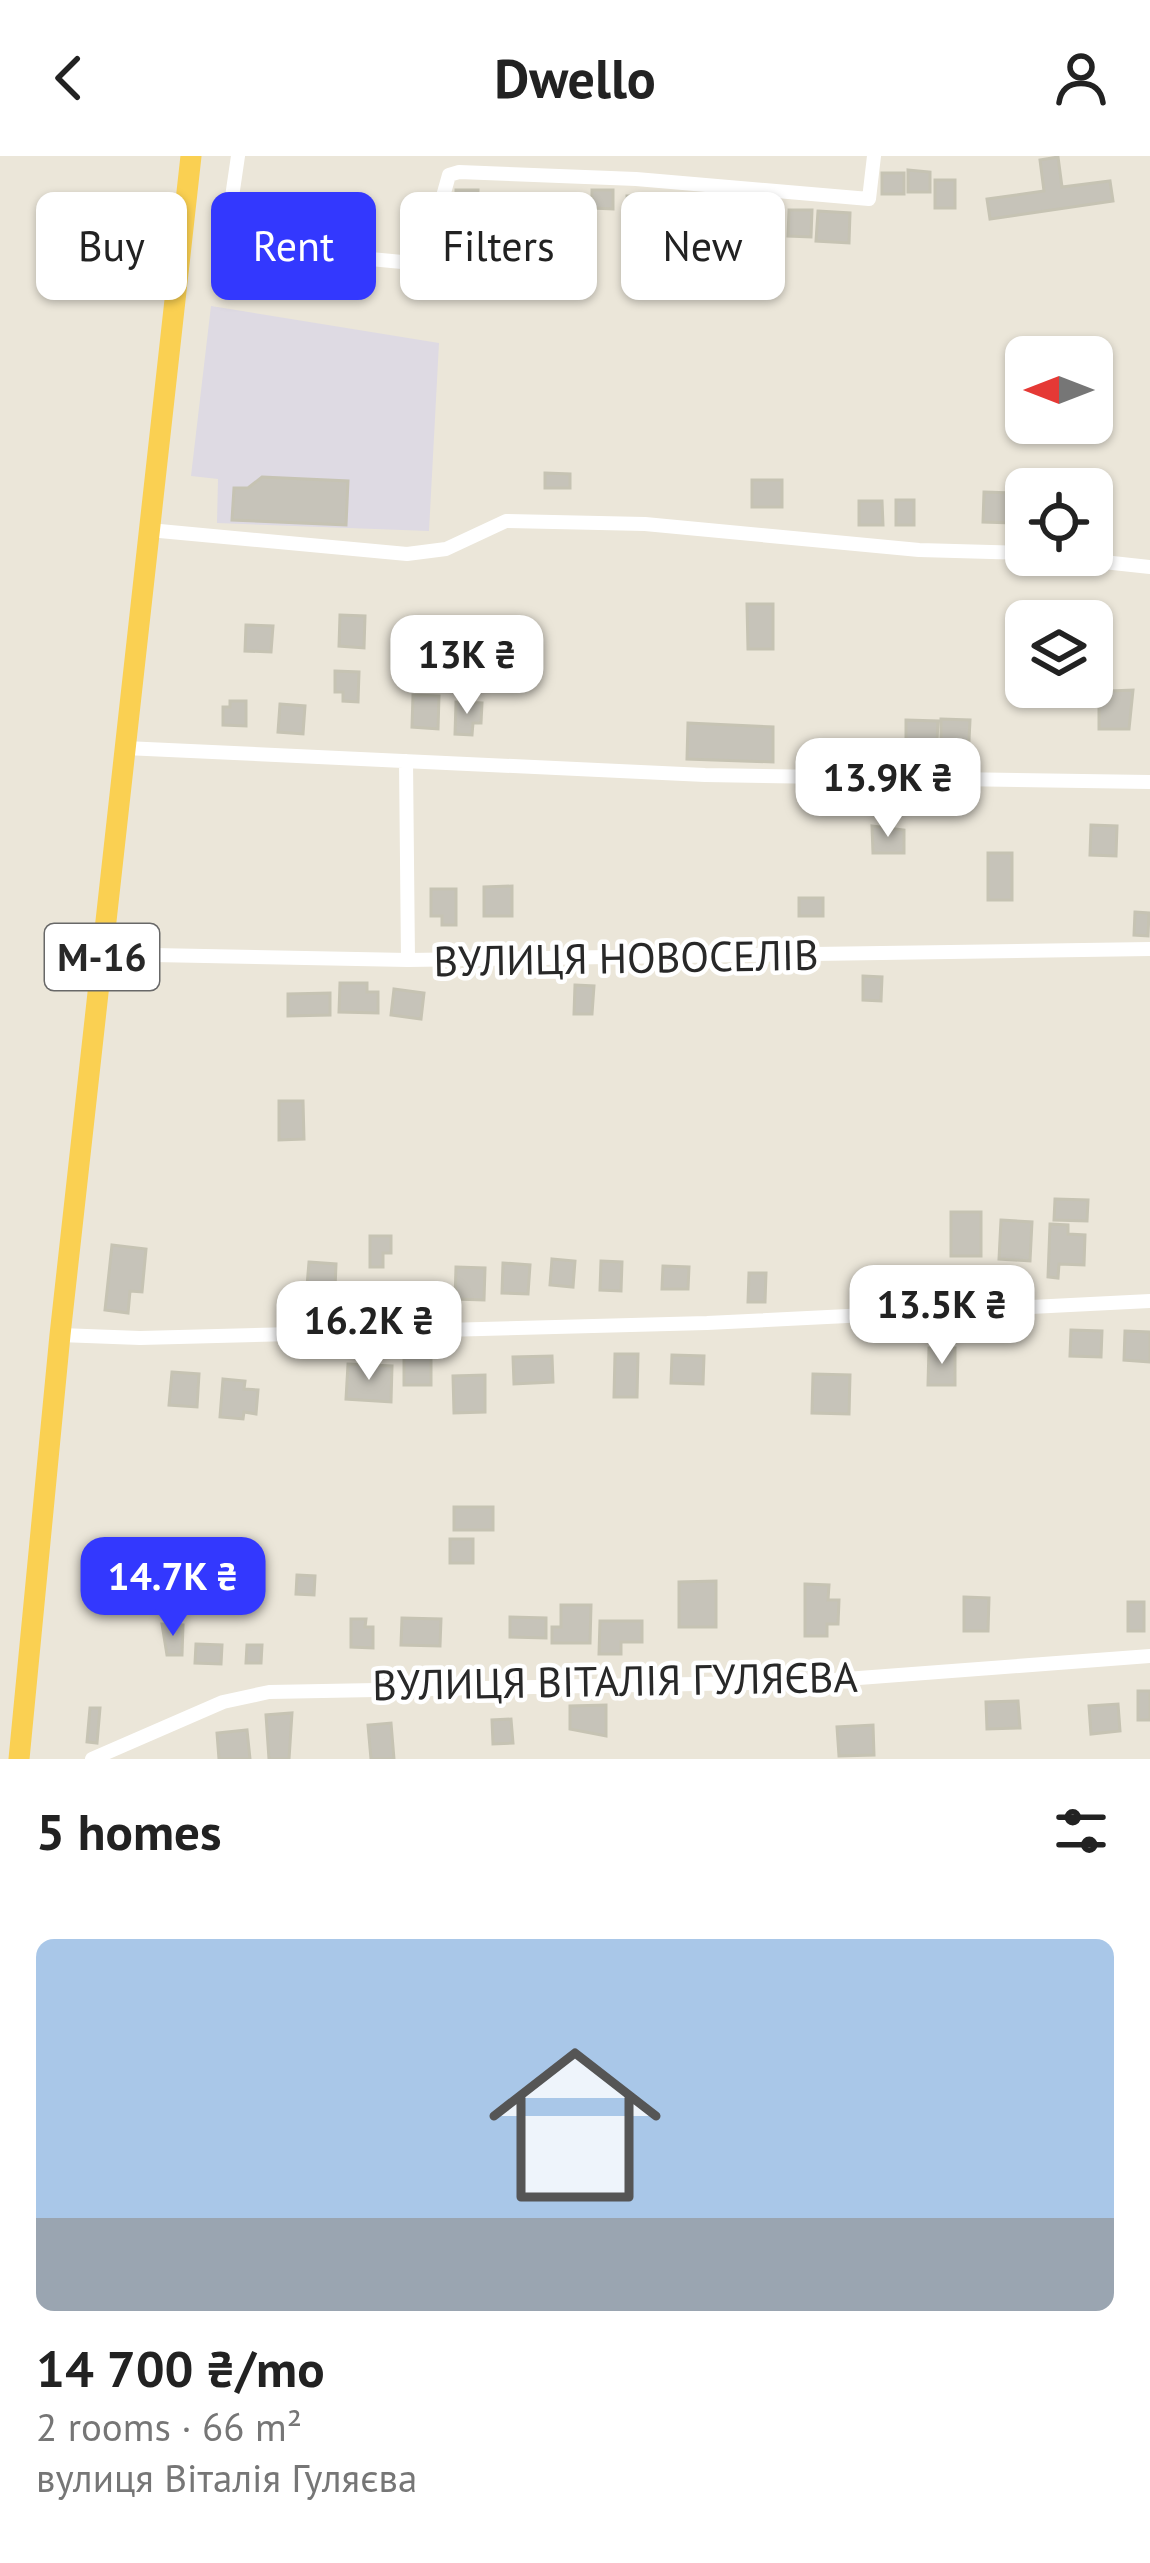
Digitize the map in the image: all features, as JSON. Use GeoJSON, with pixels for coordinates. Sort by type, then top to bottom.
{"type":"FeatureCollection","features":[{"type":"Feature","properties":{"kind":"highway","name":"М-16"},"geometry":{"type":"LineString","coordinates":[[19,1759],[60,1335],[191,156]]}},
{"type":"Feature","properties":{"kind":"street"},"geometry":{"type":"LineString","coordinates":[[238,156],[227,231],[234,246],[402,262],[416,258],[431,239],[449,175],[636,179],[869,199],[874,156]]}},
{"type":"Feature","properties":{"kind":"street"},"geometry":{"type":"LineString","coordinates":[[148,530],[407,554],[446,548],[506,521],[645,524],[919,550],[1005,552]]}},
{"type":"Feature","properties":{"kind":"street"},"geometry":{"type":"LineString","coordinates":[[1113,564],[1150,568]]}},
{"type":"Feature","properties":{"kind":"street"},"geometry":{"type":"LineString","coordinates":[[125,748],[844,779],[1150,782]]}},
{"type":"Feature","properties":{"kind":"street"},"geometry":{"type":"LineString","coordinates":[[406,761],[408,960]]}},
{"type":"Feature","properties":{"kind":"street","name":"ВУЛИЦЯ НОВОСЕЛІВ"},"geometry":{"type":"LineString","coordinates":[[102,954],[408,960],[1150,950]]}},
{"type":"Feature","properties":{"kind":"street"},"geometry":{"type":"LineString","coordinates":[[60,1335],[140,1338],[707,1324],[1150,1300]]}},
{"type":"Feature","properties":{"kind":"street","name":"ВУЛИЦЯ ВІТАЛІЯ ГУЛЯЄВА"},"geometry":{"type":"LineString","coordinates":[[92,1759],[223,1702],[269,1692],[806,1682],[1150,1656]]}},
{"type":"Feature","properties":{"kind":"shaded area"},"geometry":{"type":"Polygon","coordinates":[[[211,306],[439,343],[429,531],[217,523],[218,479],[191,476],[211,306]]]}},
{"type":"Feature","properties":{"kind":"building"},"geometry":{"type":"Polygon","coordinates":[[[1058,157],[1062,187],[1110,181],[1113,201],[990,219],[987,199],[1044,191],[1040,160],[1058,157]]]}},
{"type":"Feature","properties":{"kind":"building"},"geometry":{"type":"Polygon","coordinates":[[[908,170],[930,172],[930,192],[908,192],[908,170]]]}},
{"type":"Feature","properties":{"kind":"building"},"geometry":{"type":"Polygon","coordinates":[[[882,173],[904,173],[904,194],[882,194],[882,173]]]}},
{"type":"Feature","properties":{"kind":"building"},"geometry":{"type":"Polygon","coordinates":[[[935,180],[955,180],[955,208],[935,208],[935,180]]]}},
{"type":"Feature","properties":{"kind":"building"},"geometry":{"type":"Polygon","coordinates":[[[613,190],[613,209],[597,208],[597,192],[592,192],[613,190]]]}},
{"type":"Feature","properties":{"kind":"building"},"geometry":{"type":"Polygon","coordinates":[[[789,210],[812,210],[811,237],[788,236],[789,210]]]}},
{"type":"Feature","properties":{"kind":"building"},"geometry":{"type":"Polygon","coordinates":[[[818,211],[850,213],[849,243],[816,241],[818,211]]]}},
{"type":"Feature","properties":{"kind":"building"},"geometry":{"type":"Polygon","coordinates":[[[545,473],[570,474],[570,488],[545,488],[545,473]]]}},
{"type":"Feature","properties":{"kind":"building"},"geometry":{"type":"Polygon","coordinates":[[[262,477],[348,481],[346,525],[232,520],[234,488],[248,488],[262,477]]]}},
{"type":"Feature","properties":{"kind":"building"},"geometry":{"type":"Polygon","coordinates":[[[752,480],[782,480],[782,507],[752,507],[752,480]]]}},
{"type":"Feature","properties":{"kind":"building"},"geometry":{"type":"Polygon","coordinates":[[[984,492],[1005,493],[1005,523],[983,522],[984,492]]]}},
{"type":"Feature","properties":{"kind":"building"},"geometry":{"type":"Polygon","coordinates":[[[896,500],[914,500],[914,525],[896,525],[896,500]]]}},
{"type":"Feature","properties":{"kind":"building"},"geometry":{"type":"Polygon","coordinates":[[[859,501],[882,501],[883,525],[859,525],[859,501]]]}},
{"type":"Feature","properties":{"kind":"building"},"geometry":{"type":"Polygon","coordinates":[[[747,604],[773,604],[773,649],[748,649],[747,604]]]}},
{"type":"Feature","properties":{"kind":"building"},"geometry":{"type":"Polygon","coordinates":[[[340,615],[365,616],[364,648],[339,646],[340,615]]]}},
{"type":"Feature","properties":{"kind":"building"},"geometry":{"type":"Polygon","coordinates":[[[246,625],[273,626],[271,652],[245,651],[246,625]]]}},
{"type":"Feature","properties":{"kind":"building"},"geometry":{"type":"Polygon","coordinates":[[[335,671],[359,672],[358,702],[343,701],[343,692],[335,692],[335,671]]]}},
{"type":"Feature","properties":{"kind":"building"},"geometry":{"type":"Polygon","coordinates":[[[1133,690],[1129,729],[1099,729],[1099,708],[1113,708],[1113,691],[1133,690]]]}},
{"type":"Feature","properties":{"kind":"building"},"geometry":{"type":"Polygon","coordinates":[[[413,695],[439,696],[438,729],[412,727],[413,695]]]}},
{"type":"Feature","properties":{"kind":"building"},"geometry":{"type":"Polygon","coordinates":[[[230,701],[246,701],[246,726],[223,725],[223,707],[230,707],[230,701]]]}},
{"type":"Feature","properties":{"kind":"building"},"geometry":{"type":"Polygon","coordinates":[[[456,702],[482,703],[481,723],[473,723],[472,735],[455,734],[456,702]]]}},
{"type":"Feature","properties":{"kind":"building"},"geometry":{"type":"Polygon","coordinates":[[[280,704],[305,706],[303,734],[278,732],[280,704]]]}},
{"type":"Feature","properties":{"kind":"building"},"geometry":{"type":"Polygon","coordinates":[[[941,719],[970,720],[969,741],[941,745],[941,719]]]}},
{"type":"Feature","properties":{"kind":"building"},"geometry":{"type":"Polygon","coordinates":[[[906,720],[938,721],[937,742],[906,741],[906,720]]]}},
{"type":"Feature","properties":{"kind":"building"},"geometry":{"type":"Polygon","coordinates":[[[688,723],[773,727],[773,762],[687,759],[688,723]]]}},
{"type":"Feature","properties":{"kind":"building"},"geometry":{"type":"Polygon","coordinates":[[[1091,825],[1117,826],[1116,856],[1090,855],[1091,825]]]}},
{"type":"Feature","properties":{"kind":"building"},"geometry":{"type":"Polygon","coordinates":[[[872,826],[904,830],[904,853],[873,853],[872,826]]]}},
{"type":"Feature","properties":{"kind":"building"},"geometry":{"type":"Polygon","coordinates":[[[988,853],[1012,853],[1012,900],[988,900],[988,853]]]}},
{"type":"Feature","properties":{"kind":"building"},"geometry":{"type":"Polygon","coordinates":[[[512,886],[512,916],[484,916],[484,887],[512,886]]]}},
{"type":"Feature","properties":{"kind":"building"},"geometry":{"type":"Polygon","coordinates":[[[431,889],[456,889],[456,925],[442,925],[442,916],[431,916],[431,889]]]}},
{"type":"Feature","properties":{"kind":"building"},"geometry":{"type":"Polygon","coordinates":[[[799,898],[823,898],[823,916],[799,916],[799,898]]]}},
{"type":"Feature","properties":{"kind":"building"},"geometry":{"type":"Polygon","coordinates":[[[1135,912],[1149,913],[1148,936],[1134,935],[1135,912]]]}},
{"type":"Feature","properties":{"kind":"building"},"geometry":{"type":"Polygon","coordinates":[[[863,976],[882,977],[881,1001],[863,1000],[863,976]]]}},
{"type":"Feature","properties":{"kind":"building"},"geometry":{"type":"Polygon","coordinates":[[[340,983],[367,983],[367,992],[378,992],[378,1013],[339,1012],[340,983]]]}},
{"type":"Feature","properties":{"kind":"building"},"geometry":{"type":"Polygon","coordinates":[[[575,985],[594,986],[592,1014],[574,1014],[575,985]]]}},
{"type":"Feature","properties":{"kind":"building"},"geometry":{"type":"Polygon","coordinates":[[[394,989],[424,993],[421,1019],[391,1015],[394,989]]]}},
{"type":"Feature","properties":{"kind":"building"},"geometry":{"type":"Polygon","coordinates":[[[330,993],[330,1015],[288,1016],[288,994],[330,993]]]}},
{"type":"Feature","properties":{"kind":"building"},"geometry":{"type":"Polygon","coordinates":[[[279,1101],[303,1101],[304,1139],[279,1140],[279,1101]]]}},
{"type":"Feature","properties":{"kind":"building"},"geometry":{"type":"Polygon","coordinates":[[[1055,1199],[1088,1200],[1087,1221],[1054,1220],[1055,1199]]]}},
{"type":"Feature","properties":{"kind":"building"},"geometry":{"type":"Polygon","coordinates":[[[951,1212],[981,1212],[981,1256],[951,1256],[951,1212]]]}},
{"type":"Feature","properties":{"kind":"building"},"geometry":{"type":"Polygon","coordinates":[[[1001,1220],[1032,1222],[1030,1261],[999,1259],[1001,1220]]]}},
{"type":"Feature","properties":{"kind":"building"},"geometry":{"type":"Polygon","coordinates":[[[1050,1224],[1068,1225],[1068,1234],[1085,1235],[1084,1265],[1059,1264],[1058,1278],[1048,1277],[1050,1224]]]}},
{"type":"Feature","properties":{"kind":"building"},"geometry":{"type":"Polygon","coordinates":[[[370,1236],[391,1236],[391,1253],[383,1253],[383,1267],[370,1267],[370,1236]]]}},
{"type":"Feature","properties":{"kind":"building"},"geometry":{"type":"Polygon","coordinates":[[[112,1245],[146,1249],[142,1292],[130,1291],[128,1313],[105,1310],[112,1245]]]}},
{"type":"Feature","properties":{"kind":"building"},"geometry":{"type":"Polygon","coordinates":[[[552,1259],[575,1261],[573,1287],[550,1285],[552,1259]]]}},
{"type":"Feature","properties":{"kind":"building"},"geometry":{"type":"Polygon","coordinates":[[[601,1261],[622,1262],[621,1291],[600,1290],[601,1261]]]}},
{"type":"Feature","properties":{"kind":"building"},"geometry":{"type":"Polygon","coordinates":[[[309,1262],[336,1264],[335,1289],[307,1286],[309,1262]]]}},
{"type":"Feature","properties":{"kind":"building"},"geometry":{"type":"Polygon","coordinates":[[[503,1263],[530,1265],[528,1294],[502,1293],[503,1263]]]}},
{"type":"Feature","properties":{"kind":"building"},"geometry":{"type":"Polygon","coordinates":[[[663,1266],[689,1267],[688,1289],[662,1289],[663,1266]]]}},
{"type":"Feature","properties":{"kind":"building"},"geometry":{"type":"Polygon","coordinates":[[[456,1267],[485,1268],[484,1300],[455,1299],[456,1267]]]}},
{"type":"Feature","properties":{"kind":"building"},"geometry":{"type":"Polygon","coordinates":[[[749,1273],[766,1273],[765,1302],[748,1302],[749,1273]]]}},
{"type":"Feature","properties":{"kind":"building"},"geometry":{"type":"Polygon","coordinates":[[[872,1277],[890,1278],[889,1301],[871,1300],[872,1277]]]}},
{"type":"Feature","properties":{"kind":"building"},"geometry":{"type":"Polygon","coordinates":[[[1071,1330],[1102,1331],[1101,1357],[1070,1356],[1071,1330]]]}},
{"type":"Feature","properties":{"kind":"building"},"geometry":{"type":"Polygon","coordinates":[[[1125,1331],[1150,1332],[1150,1362],[1124,1360],[1125,1331]]]}},
{"type":"Feature","properties":{"kind":"building"},"geometry":{"type":"Polygon","coordinates":[[[929,1348],[955,1348],[955,1385],[928,1385],[929,1348]]]}},
{"type":"Feature","properties":{"kind":"building"},"geometry":{"type":"Polygon","coordinates":[[[615,1354],[638,1354],[637,1397],[614,1397],[615,1354]]]}},
{"type":"Feature","properties":{"kind":"building"},"geometry":{"type":"Polygon","coordinates":[[[672,1355],[704,1356],[703,1384],[671,1383],[672,1355]]]}},
{"type":"Feature","properties":{"kind":"building"},"geometry":{"type":"Polygon","coordinates":[[[404,1356],[431,1356],[431,1385],[404,1385],[404,1356]]]}},
{"type":"Feature","properties":{"kind":"building"},"geometry":{"type":"Polygon","coordinates":[[[552,1356],[553,1382],[514,1384],[513,1357],[552,1356]]]}},
{"type":"Feature","properties":{"kind":"building"},"geometry":{"type":"Polygon","coordinates":[[[348,1364],[392,1366],[391,1402],[346,1399],[348,1364]]]}},
{"type":"Feature","properties":{"kind":"building"},"geometry":{"type":"Polygon","coordinates":[[[172,1372],[199,1374],[197,1407],[169,1405],[172,1372]]]}},
{"type":"Feature","properties":{"kind":"building"},"geometry":{"type":"Polygon","coordinates":[[[813,1374],[850,1375],[849,1414],[812,1413],[813,1374]]]}},
{"type":"Feature","properties":{"kind":"building"},"geometry":{"type":"Polygon","coordinates":[[[485,1375],[485,1412],[454,1413],[453,1376],[485,1375]]]}},
{"type":"Feature","properties":{"kind":"building"},"geometry":{"type":"Polygon","coordinates":[[[223,1379],[245,1381],[244,1389],[258,1390],[256,1414],[244,1412],[243,1419],[220,1417],[223,1379]]]}},
{"type":"Feature","properties":{"kind":"building"},"geometry":{"type":"Polygon","coordinates":[[[454,1507],[493,1507],[493,1530],[454,1530],[454,1507]]]}},
{"type":"Feature","properties":{"kind":"building"},"geometry":{"type":"Polygon","coordinates":[[[450,1539],[473,1539],[473,1563],[450,1563],[450,1539]]]}},
{"type":"Feature","properties":{"kind":"building"},"geometry":{"type":"Polygon","coordinates":[[[297,1575],[315,1576],[314,1595],[296,1594],[297,1575]]]}},
{"type":"Feature","properties":{"kind":"building"},"geometry":{"type":"Polygon","coordinates":[[[716,1581],[716,1627],[679,1627],[679,1582],[716,1581]]]}},
{"type":"Feature","properties":{"kind":"building"},"geometry":{"type":"Polygon","coordinates":[[[805,1584],[829,1585],[828,1600],[839,1600],[838,1624],[827,1624],[827,1636],[805,1636],[805,1584]]]}},
{"type":"Feature","properties":{"kind":"building"},"geometry":{"type":"Polygon","coordinates":[[[964,1597],[989,1598],[988,1631],[964,1631],[964,1597]]]}},
{"type":"Feature","properties":{"kind":"building"},"geometry":{"type":"Polygon","coordinates":[[[1128,1602],[1144,1602],[1144,1631],[1128,1631],[1128,1602]]]}},
{"type":"Feature","properties":{"kind":"building"},"geometry":{"type":"Polygon","coordinates":[[[561,1605],[591,1605],[590,1643],[552,1643],[552,1627],[561,1627],[561,1605]]]}},
{"type":"Feature","properties":{"kind":"building"},"geometry":{"type":"Polygon","coordinates":[[[510,1617],[546,1618],[546,1638],[510,1637],[510,1617]]]}},
{"type":"Feature","properties":{"kind":"building"},"geometry":{"type":"Polygon","coordinates":[[[402,1618],[441,1619],[440,1646],[401,1645],[402,1618]]]}},
{"type":"Feature","properties":{"kind":"building"},"geometry":{"type":"Polygon","coordinates":[[[351,1619],[366,1619],[365,1627],[373,1627],[373,1648],[351,1647],[351,1619]]]}},
{"type":"Feature","properties":{"kind":"building"},"geometry":{"type":"Polygon","coordinates":[[[600,1621],[642,1621],[642,1642],[621,1642],[621,1654],[599,1654],[600,1621]]]}},
{"type":"Feature","properties":{"kind":"building"},"geometry":{"type":"Polygon","coordinates":[[[162,1624],[183,1625],[182,1655],[167,1655],[162,1624]]]}},
{"type":"Feature","properties":{"kind":"building"},"geometry":{"type":"Polygon","coordinates":[[[196,1644],[222,1645],[221,1664],[195,1663],[196,1644]]]}},
{"type":"Feature","properties":{"kind":"building"},"geometry":{"type":"Polygon","coordinates":[[[247,1645],[262,1645],[261,1663],[246,1663],[247,1645]]]}},
{"type":"Feature","properties":{"kind":"building"},"geometry":{"type":"Polygon","coordinates":[[[1138,1691],[1150,1691],[1150,1720],[1138,1720],[1138,1691]]]}},
{"type":"Feature","properties":{"kind":"building"},"geometry":{"type":"Polygon","coordinates":[[[1018,1701],[1020,1728],[987,1729],[986,1702],[1018,1701]]]}},
{"type":"Feature","properties":{"kind":"building"},"geometry":{"type":"Polygon","coordinates":[[[1118,1704],[1120,1731],[1091,1734],[1089,1706],[1118,1704]]]}},
{"type":"Feature","properties":{"kind":"building"},"geometry":{"type":"Polygon","coordinates":[[[606,1705],[606,1736],[570,1729],[570,1706],[606,1705]]]}},
{"type":"Feature","properties":{"kind":"building"},"geometry":{"type":"Polygon","coordinates":[[[90,1708],[100,1708],[97,1743],[87,1742],[90,1708]]]}},
{"type":"Feature","properties":{"kind":"building"},"geometry":{"type":"Polygon","coordinates":[[[292,1713],[289,1759],[269,1759],[266,1715],[292,1713]]]}},
{"type":"Feature","properties":{"kind":"building"},"geometry":{"type":"Polygon","coordinates":[[[511,1719],[513,1743],[493,1744],[492,1720],[511,1719]]]}},
{"type":"Feature","properties":{"kind":"building"},"geometry":{"type":"Polygon","coordinates":[[[391,1723],[394,1759],[371,1759],[368,1725],[391,1723]]]}},
{"type":"Feature","properties":{"kind":"building"},"geometry":{"type":"Polygon","coordinates":[[[873,1725],[874,1755],[839,1756],[837,1727],[873,1725]]]}},
{"type":"Feature","properties":{"kind":"building"},"geometry":{"type":"Polygon","coordinates":[[[247,1730],[250,1759],[219,1759],[217,1733],[247,1730]]]}}]}
